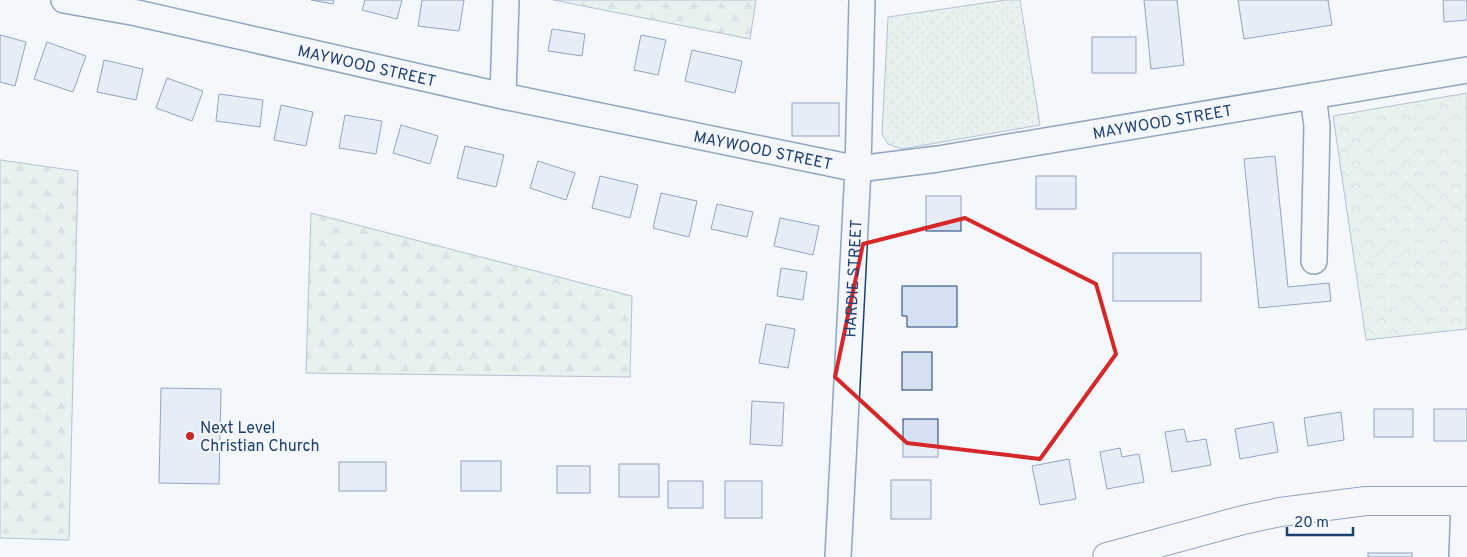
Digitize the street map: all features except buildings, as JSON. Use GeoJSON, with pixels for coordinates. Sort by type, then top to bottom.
{"type":"FeatureCollection","features":[{"type":"Feature","properties":{"kind":"main road"},"geometry":{"type":"LineString","coordinates":[[1107,557],[1243,520],[1280,512],[1366,501],[1465,500]]}},
{"type":"Feature","properties":{"kind":"street","name":"MAYWOOD STREET"},"geometry":{"type":"LineString","coordinates":[[64,0],[137,7],[503,96],[858,169],[938,159],[1467,70]]}},
{"type":"Feature","properties":{"kind":"street"},"geometry":{"type":"LineString","coordinates":[[503,96],[506,0]]}},
{"type":"Feature","properties":{"kind":"street","name":"HARDIE STREET"},"geometry":{"type":"LineString","coordinates":[[838,557],[858,169],[862,0]]}},
{"type":"Feature","properties":{"kind":"street"},"geometry":{"type":"LineString","coordinates":[[1313,96],[1317,126],[1314,261]]}},
{"type":"Feature","properties":{"kind":"street"},"geometry":{"type":"LineString","coordinates":[[1462,557],[1465,500]]}},
{"type":"Feature","properties":{"kind":"highlighted area"},"geometry":{"type":"Polygon","coordinates":[[[965,218],[1096,284],[1116,354],[1040,459],[907,443],[835,377],[863,244],[965,218]]]}},
{"type":"Feature","properties":{"kind":"green space"},"geometry":{"type":"Polygon","coordinates":[[[553,0],[756,0],[750,39],[553,0]]]}},
{"type":"Feature","properties":{"kind":"green space"},"geometry":{"type":"Polygon","coordinates":[[[1005,0],[1020,0],[1040,125],[902,149],[888,144],[882,134],[888,17],[1005,0]]]}},
{"type":"Feature","properties":{"kind":"green space"},"geometry":{"type":"Polygon","coordinates":[[[1467,93],[1467,329],[1366,340],[1333,116],[1467,93]]]}},
{"type":"Feature","properties":{"kind":"green space"},"geometry":{"type":"Polygon","coordinates":[[[0,160],[78,171],[69,540],[0,538],[0,160]]]}},
{"type":"Feature","properties":{"kind":"green space"},"geometry":{"type":"Polygon","coordinates":[[[311,213],[632,296],[630,377],[306,373],[311,213]]]}},
{"type":"Feature","properties":{"kind":"place","name":"Next Level Christian Church"},"geometry":{"type":"Point","coordinates":[190,436]}}]}
